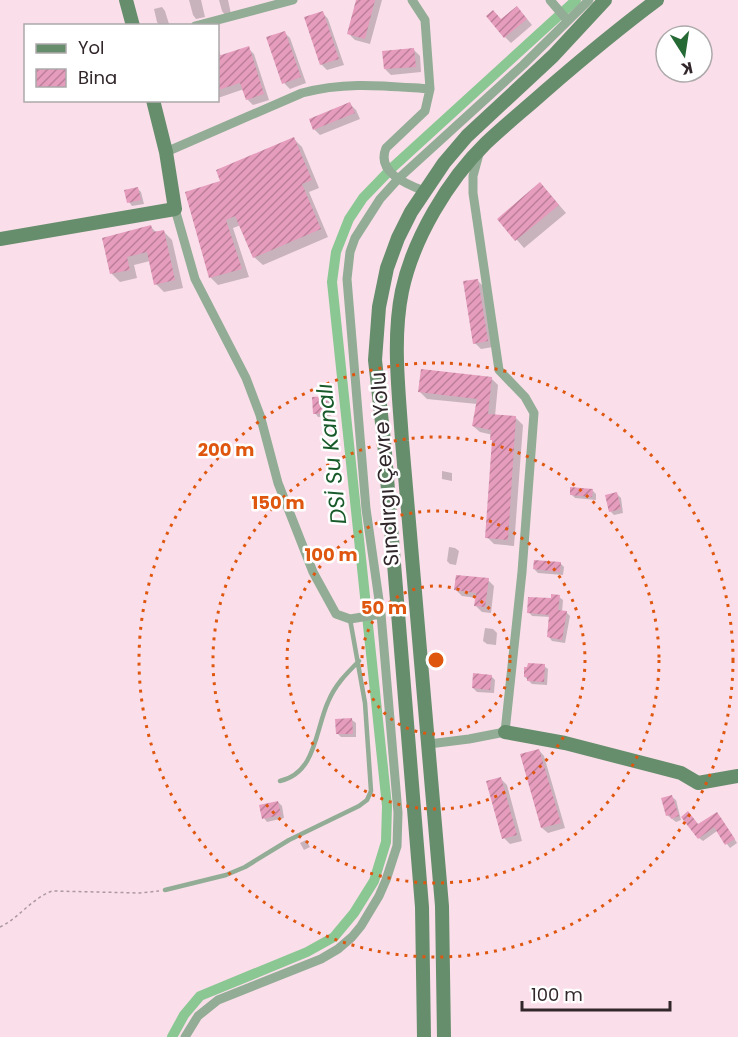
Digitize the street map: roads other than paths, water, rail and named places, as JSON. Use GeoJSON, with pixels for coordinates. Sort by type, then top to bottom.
{"type":"FeatureCollection","features":[{"type":"Feature","properties":{"kind":"main road"},"geometry":{"type":"LineString","coordinates":[[126,0],[132,24]]}},
{"type":"Feature","properties":{"kind":"main road","name":"Sındırgı Çevre Yolu"},"geometry":{"type":"LineString","coordinates":[[424,1037],[422,907],[377,380],[376,340],[379,307],[387,268],[398,238],[424,191],[444,163],[467,136],[554,56],[605,0]]}},
{"type":"Feature","properties":{"kind":"main road","name":"Sındırgı Çevre Yolu"},"geometry":{"type":"LineString","coordinates":[[444,1037],[442,906],[402,441],[397,358],[402,291],[422,236],[436,208],[462,170],[479,151],[614,32],[657,0]]}},
{"type":"Feature","properties":{"kind":"main road"},"geometry":{"type":"LineString","coordinates":[[0,239],[175,209],[166,152],[154,102]]}},
{"type":"Feature","properties":{"kind":"main road"},"geometry":{"type":"LineString","coordinates":[[401,653],[418,738],[429,744]]}},
{"type":"Feature","properties":{"kind":"main road"},"geometry":{"type":"LineString","coordinates":[[505,732],[565,743],[658,766],[681,773],[698,783],[738,776]]}},
{"type":"Feature","properties":{"kind":"street"},"geometry":{"type":"LineString","coordinates":[[203,24],[293,0]]}},
{"type":"Feature","properties":{"kind":"street"},"geometry":{"type":"LineString","coordinates":[[412,0],[425,20],[430,89],[425,111],[386,148],[383,156],[385,166],[403,183],[424,191]]}},
{"type":"Feature","properties":{"kind":"street"},"geometry":{"type":"LineString","coordinates":[[185,1037],[198,1016],[218,1000],[321,959],[338,949],[361,926],[379,896],[397,846],[398,813],[365,498],[347,279],[350,252],[370,212],[397,177],[523,65],[566,19],[589,0]]}},
{"type":"Feature","properties":{"kind":"street"},"geometry":{"type":"LineString","coordinates":[[553,4],[566,19]]}},
{"type":"Feature","properties":{"kind":"street"},"geometry":{"type":"LineString","coordinates":[[166,152],[302,93],[322,87],[365,84],[430,89]]}},
{"type":"Feature","properties":{"kind":"street"},"geometry":{"type":"LineString","coordinates":[[429,744],[505,732],[522,572],[534,413],[525,398],[499,370],[473,193],[473,176],[479,151]]}},
{"type":"Feature","properties":{"kind":"street"},"geometry":{"type":"LineString","coordinates":[[175,209],[195,279],[254,396],[278,483],[313,572],[332,609],[341,617],[350,619],[377,614]]}},
{"type":"Feature","properties":{"kind":"lane"},"geometry":{"type":"LineString","coordinates":[[165,890],[226,875],[245,867],[289,840],[367,800],[371,790],[365,703],[350,619]]}},
{"type":"Feature","properties":{"kind":"lane"},"geometry":{"type":"LineString","coordinates":[[280,781],[298,773],[308,762],[328,700],[339,682],[359,662]]}},
{"type":"Feature","properties":{"kind":"waterway","name":"DSİ Su Kanalı"},"geometry":{"type":"LineString","coordinates":[[172,1037],[184,1015],[200,996],[307,952],[334,937],[354,913],[374,881],[386,842],[387,806],[332,282],[336,252],[349,219],[363,198],[393,167],[576,0]]}}]}
